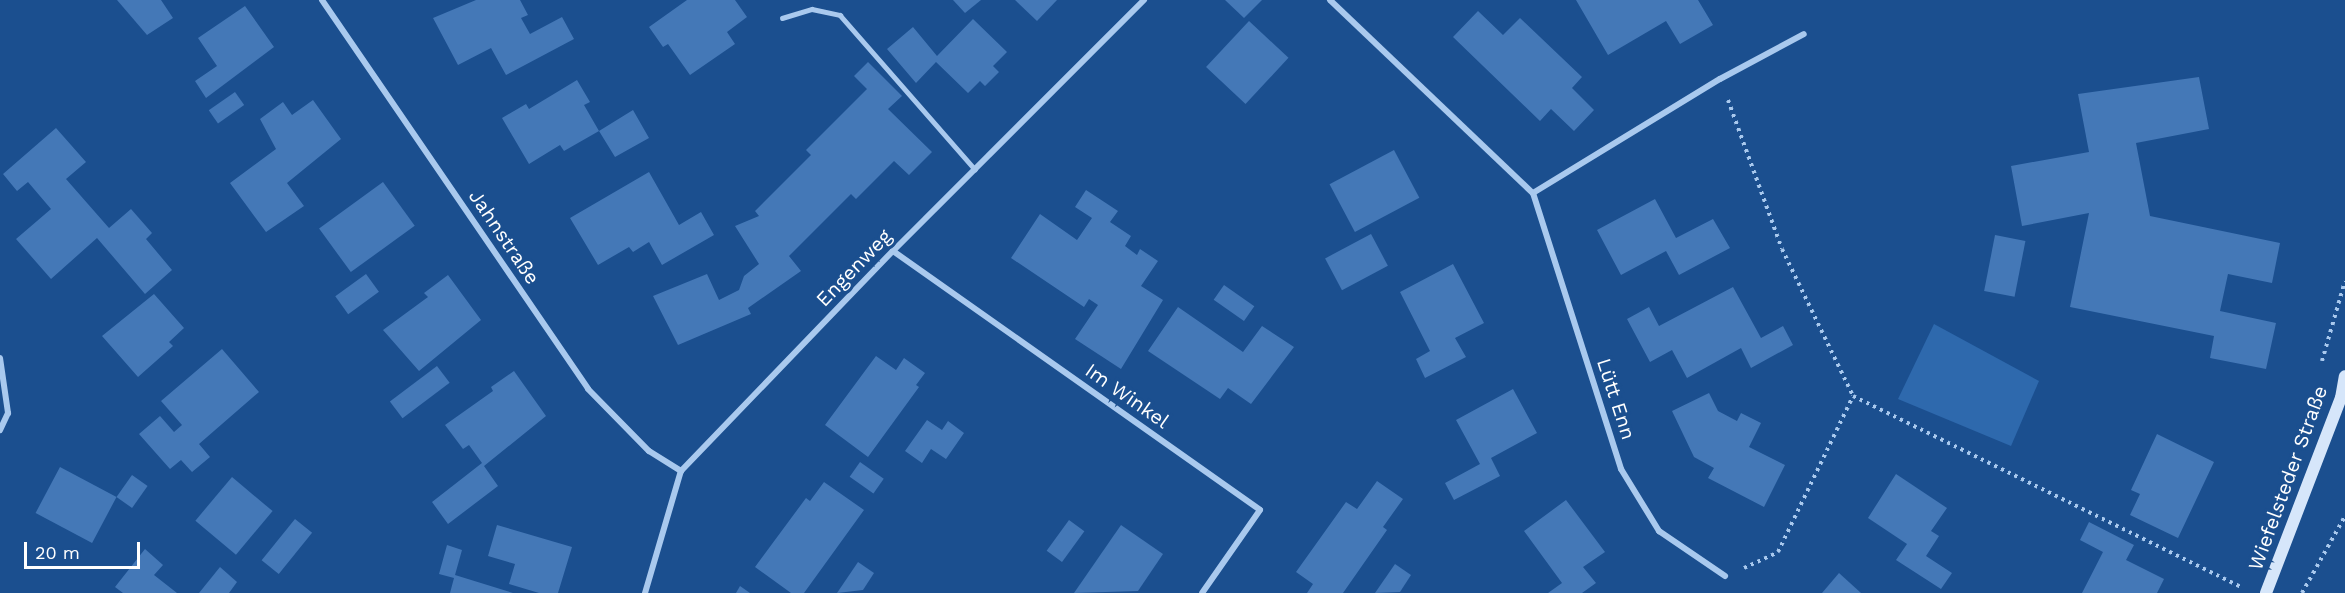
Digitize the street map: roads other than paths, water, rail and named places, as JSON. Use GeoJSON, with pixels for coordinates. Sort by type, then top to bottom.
{"type":"FeatureCollection","features":[{"type":"Feature","properties":{"kind":"main road","name":"Wiefelsteder Straße"},"geometry":{"type":"LineString","coordinates":[[2266,593],[2340,398],[2345,376]]}},
{"type":"Feature","properties":{"kind":"street","name":"Jahnstraße"},"geometry":{"type":"LineString","coordinates":[[322,0],[588,389],[649,451],[681,471]]}},
{"type":"Feature","properties":{"kind":"street","name":"Engenweg"},"geometry":{"type":"LineString","coordinates":[[645,593],[681,471],[893,251],[1144,0]]}},
{"type":"Feature","properties":{"kind":"street","name":"Lütt Enn"},"geometry":{"type":"LineString","coordinates":[[1330,0],[1533,193],[1621,469],[1659,531],[1725,576]]}},
{"type":"Feature","properties":{"kind":"street"},"geometry":{"type":"LineString","coordinates":[[1533,193],[1720,79],[1804,34]]}},
{"type":"Feature","properties":{"kind":"street","name":"Im Winkel"},"geometry":{"type":"LineString","coordinates":[[893,251],[1260,510],[1202,593]]}},
{"type":"Feature","properties":{"kind":"street"},"geometry":{"type":"LineString","coordinates":[[0,358],[8,413],[0,430]]}},
{"type":"Feature","properties":{"kind":"lane"},"geometry":{"type":"LineString","coordinates":[[782,18],[812,9],[840,15],[975,169]]}}]}
